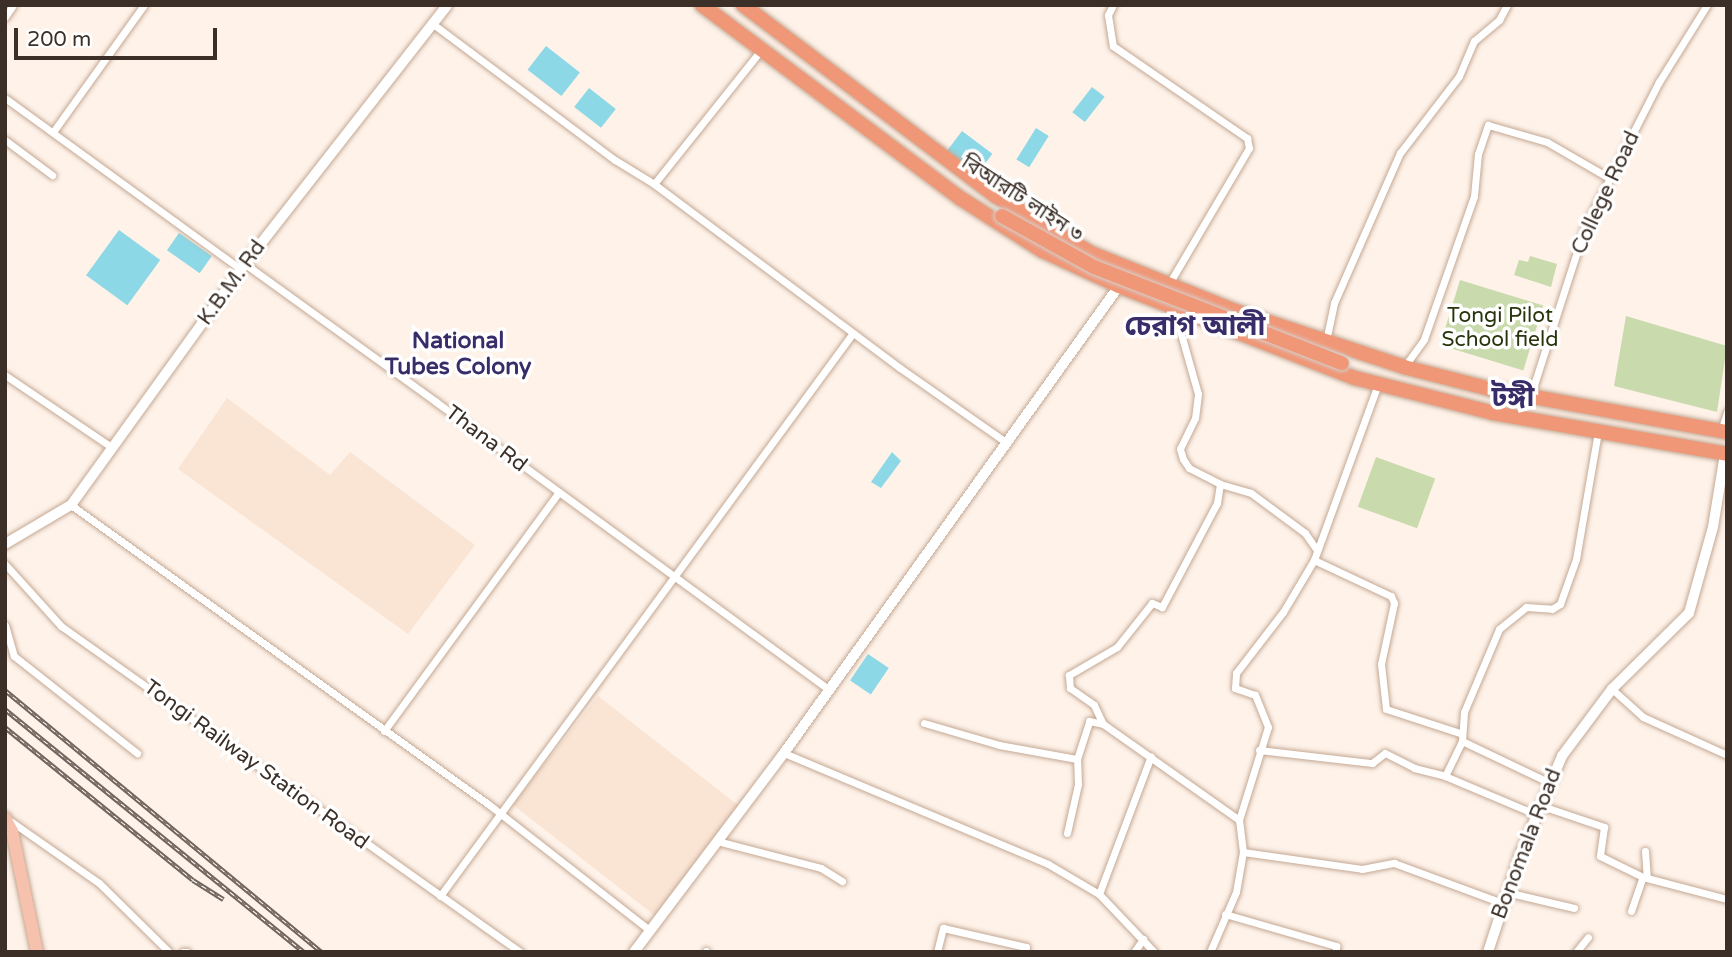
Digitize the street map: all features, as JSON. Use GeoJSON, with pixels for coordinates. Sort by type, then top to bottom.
{"type":"FeatureCollection","features":[{"type":"Feature","properties":{"kind":"highway"},"geometry":{"type":"LineString","coordinates":[[702,5],[960,198],[1043,251],[1119,286],[1318,367],[1378,384],[1453,404],[1726,454]]}},
{"type":"Feature","properties":{"kind":"highway","name":"বিআরটি লাইন ৩"},"geometry":{"type":"LineString","coordinates":[[716,5],[900,143],[1051,246],[1342,363]]}},
{"type":"Feature","properties":{"kind":"highway"},"geometry":{"type":"LineString","coordinates":[[743,5],[1025,217],[1091,253],[1326,342],[1404,367],[1724,432]]}},
{"type":"Feature","properties":{"kind":"main road"},"geometry":{"type":"LineString","coordinates":[[5,818],[37,952]]}},
{"type":"Feature","properties":{"kind":"street"},"geometry":{"type":"LineString","coordinates":[[5,17],[13,5]]}},
{"type":"Feature","properties":{"kind":"street"},"geometry":{"type":"LineString","coordinates":[[53,132],[144,5]]}},
{"type":"Feature","properties":{"kind":"street","name":"K.B.M. Rd"},"geometry":{"type":"LineString","coordinates":[[5,544],[71,505],[245,264],[447,5]]}},
{"type":"Feature","properties":{"kind":"street"},"geometry":{"type":"LineString","coordinates":[[1113,5],[1108,15],[1113,46],[1247,138],[1249,148],[1169,284]]}},
{"type":"Feature","properties":{"kind":"street"},"geometry":{"type":"LineString","coordinates":[[1326,342],[1334,303],[1400,153],[1459,76],[1475,41],[1499,20],[1507,5]]}},
{"type":"Feature","properties":{"kind":"street","name":"College Road"},"geometry":{"type":"LineString","coordinates":[[1531,394],[1585,228],[1659,82],[1707,5]]}},
{"type":"Feature","properties":{"kind":"street"},"geometry":{"type":"LineString","coordinates":[[433,24],[615,160],[654,184],[853,333],[1007,443]]}},
{"type":"Feature","properties":{"kind":"street"},"geometry":{"type":"LineString","coordinates":[[654,184],[761,50]]}},
{"type":"Feature","properties":{"kind":"street","name":"Thana Rd"},"geometry":{"type":"LineString","coordinates":[[5,98],[238,267],[245,264],[828,690]]}},
{"type":"Feature","properties":{"kind":"street"},"geometry":{"type":"LineString","coordinates":[[1404,367],[1424,339],[1474,196],[1478,154],[1488,125],[1547,142],[1609,178]]}},
{"type":"Feature","properties":{"kind":"street"},"geometry":{"type":"LineString","coordinates":[[6,141],[52,175]]}},
{"type":"Feature","properties":{"kind":"street"},"geometry":{"type":"LineString","coordinates":[[634,952],[784,753],[1119,286]]}},
{"type":"Feature","properties":{"kind":"street"},"geometry":{"type":"LineString","coordinates":[[1173,308],[1198,394],[1195,418],[1180,449],[1189,468],[1220,484],[1251,493],[1305,533],[1317,550]]}},
{"type":"Feature","properties":{"kind":"street"},"geometry":{"type":"LineString","coordinates":[[440,896],[853,333]]}},
{"type":"Feature","properties":{"kind":"street"},"geometry":{"type":"LineString","coordinates":[[5,375],[113,448]]}},
{"type":"Feature","properties":{"kind":"street"},"geometry":{"type":"LineString","coordinates":[[1210,952],[1236,892],[1243,852],[1239,820],[1268,727],[1266,715],[1255,695],[1235,688],[1236,673],[1283,612],[1314,560],[1378,384]]}},
{"type":"Feature","properties":{"kind":"street"},"geometry":{"type":"LineString","coordinates":[[1724,432],[1727,412]]}},
{"type":"Feature","properties":{"kind":"street"},"geometry":{"type":"LineString","coordinates":[[1445,776],[1499,629],[1526,607],[1552,609],[1560,604],[1576,559],[1598,431]]}},
{"type":"Feature","properties":{"kind":"street","name":"Bonomala Road"},"geometry":{"type":"LineString","coordinates":[[1488,952],[1504,898],[1548,782],[1612,689],[1689,613],[1713,527],[1726,454]]}},
{"type":"Feature","properties":{"kind":"street"},"geometry":{"type":"LineString","coordinates":[[1103,724],[1094,705],[1070,688],[1069,675],[1117,647],[1152,603],[1162,607],[1217,503],[1220,484]]}},
{"type":"Feature","properties":{"kind":"street"},"geometry":{"type":"LineString","coordinates":[[384,731],[559,492]]}},
{"type":"Feature","properties":{"kind":"street"},"geometry":{"type":"LineString","coordinates":[[71,505],[500,814],[649,930]]}},
{"type":"Feature","properties":{"kind":"street"},"geometry":{"type":"LineString","coordinates":[[1314,560],[1391,596],[1394,603],[1381,664],[1386,709],[1461,737],[1548,782]]}},
{"type":"Feature","properties":{"kind":"street","name":"Tongi Railway Station Road"},"geometry":{"type":"LineString","coordinates":[[5,564],[61,626],[520,952]]}},
{"type":"Feature","properties":{"kind":"street"},"geometry":{"type":"LineString","coordinates":[[5,625],[14,656],[137,753]]}},
{"type":"Feature","properties":{"kind":"street"},"geometry":{"type":"LineString","coordinates":[[1612,689],[1643,717],[1727,755]]}},
{"type":"Feature","properties":{"kind":"street"},"geometry":{"type":"LineString","coordinates":[[1067,833],[1079,784],[1077,759],[1089,721],[1103,724],[1239,820]]}},
{"type":"Feature","properties":{"kind":"street"},"geometry":{"type":"LineString","coordinates":[[924,723],[999,746],[1077,759]]}},
{"type":"Feature","properties":{"kind":"street"},"geometry":{"type":"LineString","coordinates":[[1259,750],[1373,763],[1385,753],[1414,768],[1445,776],[1537,809],[1604,827],[1597,853],[1645,877],[1727,899]]}},
{"type":"Feature","properties":{"kind":"street"},"geometry":{"type":"LineString","coordinates":[[784,753],[1048,864],[1099,894],[1154,952]]}},
{"type":"Feature","properties":{"kind":"street"},"geometry":{"type":"LineString","coordinates":[[1099,894],[1151,756]]}},
{"type":"Feature","properties":{"kind":"street"},"geometry":{"type":"LineString","coordinates":[[5,818],[99,883],[169,952]]}},
{"type":"Feature","properties":{"kind":"street"},"geometry":{"type":"LineString","coordinates":[[717,841],[821,868],[842,881]]}},
{"type":"Feature","properties":{"kind":"street"},"geometry":{"type":"LineString","coordinates":[[1631,911],[1645,877],[1645,851]]}},
{"type":"Feature","properties":{"kind":"street"},"geometry":{"type":"LineString","coordinates":[[1243,852],[1362,869],[1394,863],[1504,898],[1574,908]]}},
{"type":"Feature","properties":{"kind":"street"},"geometry":{"type":"LineString","coordinates":[[1225,914],[1336,946],[1336,952]]}},
{"type":"Feature","properties":{"kind":"street"},"geometry":{"type":"LineString","coordinates":[[937,952],[943,928],[1026,947],[1025,952]]}},
{"type":"Feature","properties":{"kind":"street"},"geometry":{"type":"LineString","coordinates":[[1576,952],[1588,937]]}},
{"type":"Feature","properties":{"kind":"street"},"geometry":{"type":"LineString","coordinates":[[1134,952],[1143,939]]}},
{"type":"Feature","properties":{"kind":"shaded area"},"geometry":{"type":"Polygon","coordinates":[[[227,398],[330,475],[350,452],[475,545],[408,634],[178,469],[227,398]]]}},
{"type":"Feature","properties":{"kind":"shaded area"},"geometry":{"type":"Polygon","coordinates":[[[598,696],[740,807],[655,916],[513,805],[598,696]]]}},
{"type":"Feature","properties":{"kind":"green space"},"geometry":{"type":"Polygon","coordinates":[[[1530,256],[1557,264],[1551,287],[1514,275],[1519,260],[1528,262],[1530,256]]]}},
{"type":"Feature","properties":{"kind":"green space","name":"Tongi Pilot School field"},"geometry":{"type":"Polygon","coordinates":[[[1460,280],[1543,305],[1523,370],[1440,345],[1460,280]]]}},
{"type":"Feature","properties":{"kind":"green space"},"geometry":{"type":"Polygon","coordinates":[[[1626,316],[1727,346],[1717,412],[1614,386],[1626,316]]]}},
{"type":"Feature","properties":{"kind":"green space"},"geometry":{"type":"Polygon","coordinates":[[[1376,457],[1435,479],[1417,528],[1358,507],[1376,457]]]}},
{"type":"Feature","properties":{"kind":"water"},"geometry":{"type":"Polygon","coordinates":[[[546,46],[580,72],[561,96],[528,70],[546,46]]]}},
{"type":"Feature","properties":{"kind":"water"},"geometry":{"type":"Polygon","coordinates":[[[1092,87],[1105,97],[1085,122],[1072,112],[1092,87]]]}},
{"type":"Feature","properties":{"kind":"water"},"geometry":{"type":"Polygon","coordinates":[[[589,88],[616,109],[601,128],[574,107],[589,88]]]}},
{"type":"Feature","properties":{"kind":"water"},"geometry":{"type":"Polygon","coordinates":[[[1036,128],[1049,136],[1029,167],[1016,159],[1036,128]]]}},
{"type":"Feature","properties":{"kind":"water"},"geometry":{"type":"Polygon","coordinates":[[[962,131],[992,154],[976,175],[946,153],[962,131]]]}},
{"type":"Feature","properties":{"kind":"water"},"geometry":{"type":"Polygon","coordinates":[[[119,230],[160,260],[127,305],[86,275],[119,230]]]}},
{"type":"Feature","properties":{"kind":"water"},"geometry":{"type":"Polygon","coordinates":[[[179,233],[212,256],[200,273],[167,250],[179,233]]]}},
{"type":"Feature","properties":{"kind":"water"},"geometry":{"type":"Polygon","coordinates":[[[892,452],[901,461],[881,488],[871,482],[892,452]]]}},
{"type":"Feature","properties":{"kind":"water"},"geometry":{"type":"Polygon","coordinates":[[[868,654],[889,668],[871,695],[850,681],[868,654]]]}},
{"type":"Feature","properties":{"kind":"railway"},"geometry":{"type":"LineString","coordinates":[[5,690],[322,952]]}},
{"type":"Feature","properties":{"kind":"railway"},"geometry":{"type":"LineString","coordinates":[[5,709],[304,952]]}},
{"type":"Feature","properties":{"kind":"railway"},"geometry":{"type":"LineString","coordinates":[[5,727],[193,880],[224,899]]}},
{"type":"Feature","properties":{"kind":"district","name":"চেরাগ আলী"},"geometry":{"type":"Point","coordinates":[1195,326]}},
{"type":"Feature","properties":{"kind":"district","name":"National Tubes Colony"},"geometry":{"type":"Point","coordinates":[458,354]}},
{"type":"Feature","properties":{"kind":"district","name":"টঙ্গী"},"geometry":{"type":"Point","coordinates":[1513,397]}}]}
